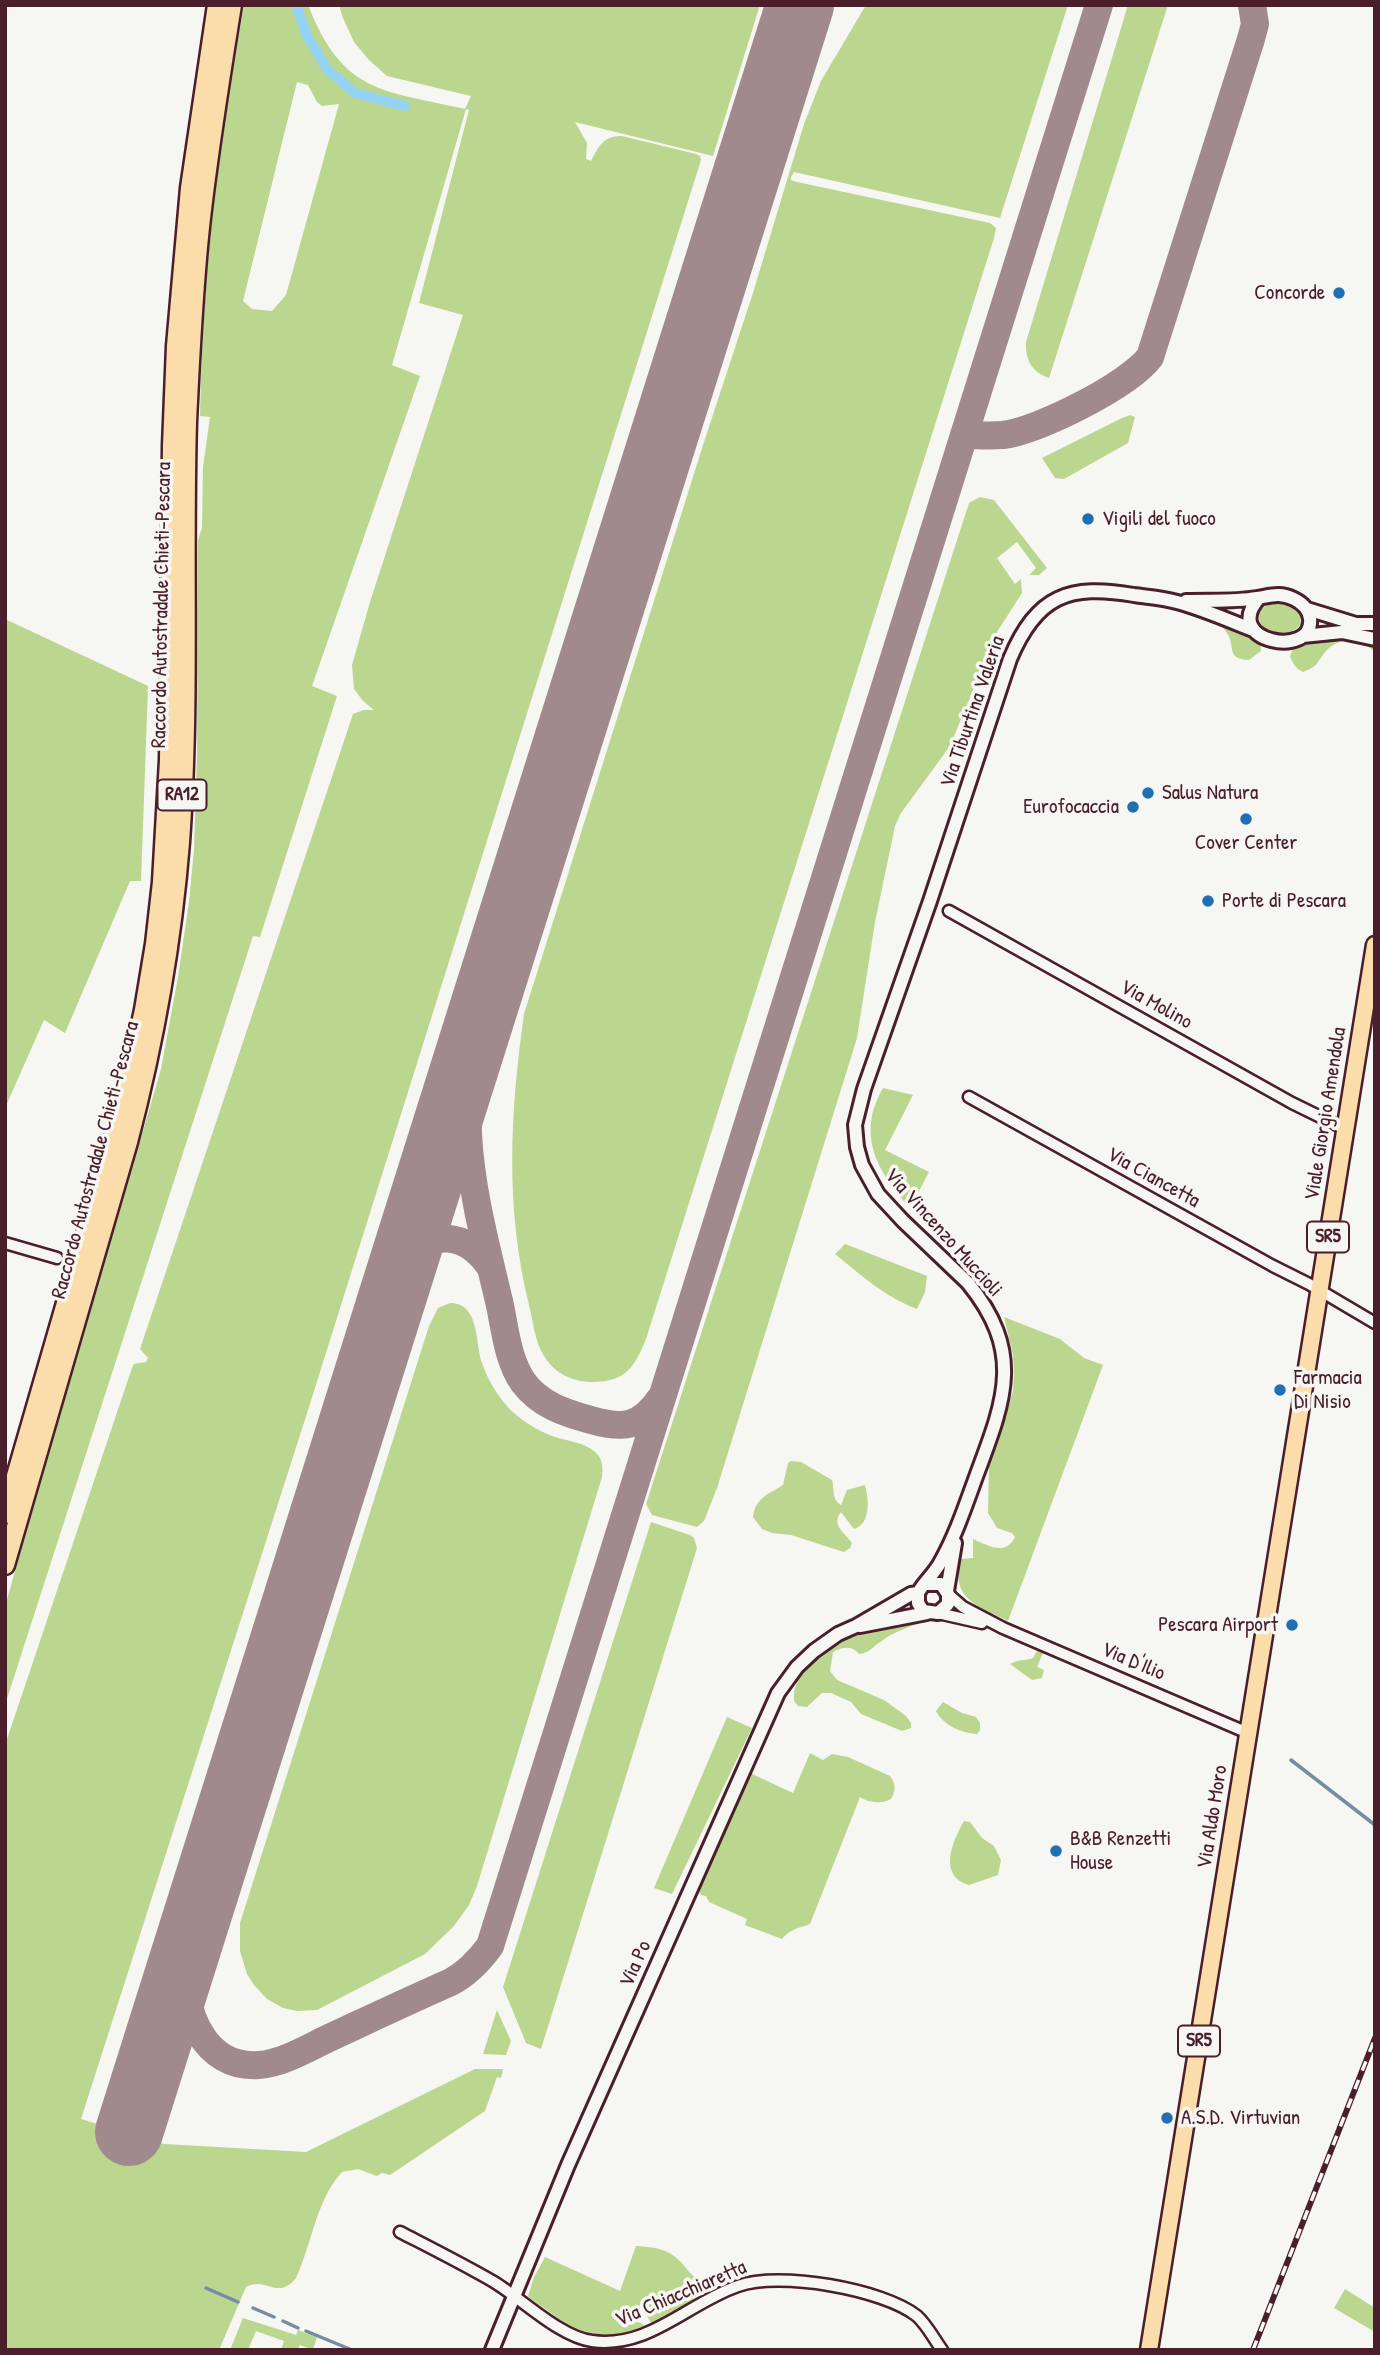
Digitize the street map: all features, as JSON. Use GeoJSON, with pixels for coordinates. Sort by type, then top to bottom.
{"type":"FeatureCollection","features":[{"type":"Feature","properties":{"kind":"highway","name":"Raccordo Autostradale Chieti-Pescara"},"geometry":{"type":"LineString","coordinates":[[5,1514],[117,1130],[131,1072],[155,944],[168,787],[172,446],[177,322],[195,145],[218,5]]}},
{"type":"Feature","properties":{"kind":"highway","name":"Raccordo Autostradale Chieti-Pescara"},"geometry":{"type":"LineString","coordinates":[[5,1565],[138,1108],[160,1005],[169,946],[182,802],[187,433],[194,295],[210,142],[232,5]]}},
{"type":"Feature","properties":{"kind":"main road","name":"Viale Giorgio Amendola"},"geometry":{"type":"LineString","coordinates":[[1319,1290],[1375,945]]}},
{"type":"Feature","properties":{"kind":"main road","name":"Via Aldo Moro"},"geometry":{"type":"LineString","coordinates":[[1149,2350],[1319,1290]]}},
{"type":"Feature","properties":{"kind":"street","name":"Via Tiburtina Valeria"},"geometry":{"type":"LineString","coordinates":[[934,886],[1010,659],[1026,627],[1046,607],[1058,599],[1085,590],[1175,601],[1259,598]]}},
{"type":"Feature","properties":{"kind":"street"},"geometry":{"type":"LineString","coordinates":[[1375,624],[1356,624],[1307,609],[1296,600],[1276,594],[1259,598],[1250,614],[1253,630],[1266,639],[1288,642],[1303,636],[1342,632],[1375,639]]}},
{"type":"Feature","properties":{"kind":"street","name":"Via Tiburtina Valeria"},"geometry":{"type":"LineString","coordinates":[[1175,601],[1253,630]]}},
{"type":"Feature","properties":{"kind":"street"},"geometry":{"type":"LineString","coordinates":[[1303,636],[1310,626],[1307,609]]}},
{"type":"Feature","properties":{"kind":"street","name":"Via Vincenzo Muccioli"},"geometry":{"type":"LineString","coordinates":[[922,1588],[940,1563],[958,1526],[1000,1408],[1004,1382],[1002,1347],[992,1318],[962,1277],[896,1214],[874,1188],[862,1165],[855,1133],[863,1089],[934,886]]}},
{"type":"Feature","properties":{"kind":"street","name":"Via Molino"},"geometry":{"type":"LineString","coordinates":[[949,911],[1292,1103],[1345,1129]]}},
{"type":"Feature","properties":{"kind":"street","name":"Via Ciancetta"},"geometry":{"type":"LineString","coordinates":[[969,1097],[1375,1323]]}},
{"type":"Feature","properties":{"kind":"street"},"geometry":{"type":"LineString","coordinates":[[5,1243],[57,1258]]}},
{"type":"Feature","properties":{"kind":"street","name":"Via Vincenzo Muccioli"},"geometry":{"type":"LineString","coordinates":[[948,1592],[958,1526]]}},
{"type":"Feature","properties":{"kind":"street"},"geometry":{"type":"LineString","coordinates":[[936,1583],[948,1592],[948,1604],[932,1613],[920,1607],[922,1588],[936,1583]]}},
{"type":"Feature","properties":{"kind":"street","name":"Via Po"},"geometry":{"type":"LineString","coordinates":[[492,2350],[568,2165],[775,1700],[791,1674],[814,1651],[838,1634],[922,1588]]}},
{"type":"Feature","properties":{"kind":"street","name":"Via D'Ilio"},"geometry":{"type":"LineString","coordinates":[[948,1592],[963,1606],[1003,1628],[1248,1733]]}},
{"type":"Feature","properties":{"kind":"street","name":"Via D'Ilio"},"geometry":{"type":"LineString","coordinates":[[932,1613],[964,1617],[1003,1628]]}},
{"type":"Feature","properties":{"kind":"street","name":"Via Po"},"geometry":{"type":"LineString","coordinates":[[856,1626],[932,1613]]}},
{"type":"Feature","properties":{"kind":"street","name":"Via Chiacchiaretta"},"geometry":{"type":"LineString","coordinates":[[400,2232],[495,2282],[573,2336],[591,2341],[626,2341],[649,2333],[720,2294],[747,2283],[765,2280],[809,2282],[872,2295],[902,2306],[921,2320],[942,2350]]}},
{"type":"Feature","properties":{"kind":"green space"},"geometry":{"type":"Polygon","coordinates":[[[244,5],[308,5],[321,34],[351,72],[388,91],[465,109],[471,96],[387,76],[354,42],[339,5],[760,5],[713,156],[575,122],[587,143],[586,159],[591,161],[599,146],[616,136],[696,154],[701,160],[308,1410],[81,2119],[164,2144],[306,2152],[475,2069],[503,2069],[501,2078],[497,2077],[485,2111],[390,2175],[382,2173],[377,2176],[358,2169],[342,2172],[333,2183],[320,2209],[296,2278],[283,2288],[260,2284],[246,2287],[219,2350],[5,2350],[5,1745],[132,1368],[134,1364],[146,1362],[148,1358],[140,1349],[353,714],[374,710],[354,689],[352,665],[463,315],[419,303],[469,110],[466,109],[392,365],[420,376],[312,686],[337,696],[260,937],[253,936],[5,1705],[5,1606],[161,1069],[189,902],[194,850],[197,756],[198,540],[202,528],[203,467],[210,417],[200,416],[205,307],[219,163],[244,5]],[[297,82],[243,301],[252,309],[272,311],[286,295],[339,104],[322,106],[308,85],[297,82]]]}},
{"type":"Feature","properties":{"kind":"green space"},"geometry":{"type":"Polygon","coordinates":[[[866,5],[1068,5],[1000,218],[794,172],[791,177],[791,180],[797,182],[990,223],[996,228],[646,1339],[638,1357],[621,1376],[604,1381],[578,1380],[559,1372],[548,1362],[541,1350],[521,1268],[512,1160],[524,1014],[804,124],[821,81],[866,5]]]}},
{"type":"Feature","properties":{"kind":"green space"},"geometry":{"type":"Polygon","coordinates":[[[1128,5],[1168,5],[1049,378],[1031,364],[1026,342],[1128,5]]]}},
{"type":"Feature","properties":{"kind":"green space"},"geometry":{"type":"Polygon","coordinates":[[[1130,415],[1135,417],[1128,443],[1064,479],[1055,478],[1042,458],[1130,415]]]}},
{"type":"Feature","properties":{"kind":"green space"},"geometry":{"type":"Polygon","coordinates":[[[980,497],[994,500],[1047,568],[1039,575],[1029,575],[1036,568],[1017,542],[997,558],[1015,584],[1021,579],[1022,593],[997,632],[950,746],[901,813],[895,826],[875,922],[857,1038],[717,1488],[704,1521],[697,1527],[652,1515],[646,1504],[969,503],[980,497]]]}},
{"type":"Feature","properties":{"kind":"green space"},"geometry":{"type":"Polygon","coordinates":[[[1102,598],[1209,614],[1260,640],[1261,651],[1249,660],[1237,657],[1232,651],[1230,638],[1225,630],[1205,614],[1102,598]]]}},
{"type":"Feature","properties":{"kind":"green space"},"geometry":{"type":"Polygon","coordinates":[[[1274,601],[1290,604],[1299,611],[1301,624],[1295,630],[1273,633],[1261,624],[1260,609],[1274,601]]]}},
{"type":"Feature","properties":{"kind":"green space"},"geometry":{"type":"Polygon","coordinates":[[[5,619],[148,686],[141,881],[130,881],[65,1033],[44,1020],[5,1108],[5,619]]]}},
{"type":"Feature","properties":{"kind":"green space"},"geometry":{"type":"Polygon","coordinates":[[[1350,637],[1369,643],[1375,648],[1375,652],[1358,642],[1339,642],[1328,649],[1313,667],[1303,672],[1295,666],[1290,656],[1294,646],[1350,637]]]}},
{"type":"Feature","properties":{"kind":"green space"},"geometry":{"type":"Polygon","coordinates":[[[883,1088],[913,1095],[885,1150],[929,1172],[910,1208],[888,1180],[874,1152],[871,1121],[883,1088]]]}},
{"type":"Feature","properties":{"kind":"green space"},"geometry":{"type":"Polygon","coordinates":[[[845,1244],[927,1276],[925,1292],[917,1309],[884,1292],[835,1254],[845,1244]]]}},
{"type":"Feature","properties":{"kind":"green space"},"geometry":{"type":"Polygon","coordinates":[[[450,1303],[460,1305],[471,1317],[484,1369],[506,1405],[522,1420],[542,1431],[591,1449],[601,1460],[602,1477],[469,1905],[454,1926],[425,1954],[317,2010],[297,2011],[283,2008],[267,1999],[247,1974],[240,1951],[240,1923],[429,1326],[438,1308],[450,1303]]]}},
{"type":"Feature","properties":{"kind":"green space"},"geometry":{"type":"Polygon","coordinates":[[[1004,1317],[1060,1339],[1084,1358],[1103,1365],[1008,1621],[970,1600],[959,1584],[958,1573],[961,1559],[973,1558],[973,1539],[1001,1548],[1006,1547],[1015,1537],[1012,1533],[997,1528],[988,1513],[989,1465],[1013,1391],[1013,1355],[1004,1317]]]}},
{"type":"Feature","properties":{"kind":"green space"},"geometry":{"type":"Polygon","coordinates":[[[801,1462],[832,1480],[835,1497],[841,1505],[847,1490],[865,1485],[868,1504],[866,1517],[860,1526],[854,1529],[841,1512],[838,1517],[838,1525],[852,1543],[844,1552],[791,1535],[772,1533],[762,1529],[753,1517],[760,1501],[783,1485],[788,1463],[801,1462]]]}},
{"type":"Feature","properties":{"kind":"green space"},"geometry":{"type":"Polygon","coordinates":[[[651,1522],[690,1535],[697,1548],[541,2049],[526,2043],[503,1987],[651,1522]]]}},
{"type":"Feature","properties":{"kind":"green space"},"geometry":{"type":"Polygon","coordinates":[[[930,1618],[892,1635],[865,1653],[859,1654],[847,1648],[833,1652],[830,1671],[837,1680],[884,1700],[906,1716],[911,1728],[902,1731],[861,1714],[851,1702],[831,1693],[822,1693],[807,1707],[798,1706],[794,1701],[797,1682],[816,1658],[830,1648],[861,1633],[930,1618]]]}},
{"type":"Feature","properties":{"kind":"green space"},"geometry":{"type":"Polygon","coordinates":[[[1037,1651],[1043,1653],[1037,1667],[1044,1670],[1042,1678],[1032,1680],[1010,1664],[1033,1658],[1037,1651]]]}},
{"type":"Feature","properties":{"kind":"green space"},"geometry":{"type":"Polygon","coordinates":[[[943,1702],[962,1713],[976,1717],[980,1723],[977,1734],[959,1730],[943,1720],[936,1711],[943,1702]]]}},
{"type":"Feature","properties":{"kind":"green space"},"geometry":{"type":"Polygon","coordinates":[[[727,1717],[752,1728],[672,1894],[654,1888],[727,1717]]]}},
{"type":"Feature","properties":{"kind":"green space"},"geometry":{"type":"Polygon","coordinates":[[[810,1753],[823,1760],[832,1754],[848,1757],[890,1776],[894,1790],[891,1799],[883,1802],[871,1802],[860,1797],[810,1924],[791,1931],[782,1939],[745,1925],[747,1919],[709,1902],[706,1896],[699,1892],[750,1773],[793,1793],[810,1753]]]}},
{"type":"Feature","properties":{"kind":"green space"},"geometry":{"type":"Polygon","coordinates":[[[964,1821],[970,1822],[982,1838],[994,1846],[1001,1860],[998,1875],[969,1885],[959,1881],[953,1874],[950,1858],[964,1821]]]}},
{"type":"Feature","properties":{"kind":"green space"},"geometry":{"type":"Polygon","coordinates":[[[497,2010],[511,2041],[506,2055],[483,2054],[497,2010]]]}},
{"type":"Feature","properties":{"kind":"green space"},"geometry":{"type":"Polygon","coordinates":[[[636,2246],[671,2254],[697,2279],[712,2284],[712,2290],[651,2323],[645,2312],[638,2307],[633,2313],[633,2320],[645,2326],[606,2336],[595,2336],[574,2329],[528,2296],[545,2257],[620,2291],[636,2246]]]}},
{"type":"Feature","properties":{"kind":"green space"},"geometry":{"type":"Polygon","coordinates":[[[1345,2289],[1375,2308],[1375,2332],[1334,2308],[1345,2289]]]}},
{"type":"Feature","properties":{"kind":"green space"},"geometry":{"type":"Polygon","coordinates":[[[243,2318],[296,2335],[298,2330],[317,2337],[313,2350],[300,2345],[297,2350],[281,2350],[284,2341],[256,2331],[248,2350],[230,2350],[243,2318]]]}},
{"type":"Feature","properties":{"kind":"waterway"},"geometry":{"type":"LineString","coordinates":[[296,5],[307,36],[327,69],[355,93],[405,106]]}},
{"type":"Feature","properties":{"kind":"waterway"},"geometry":{"type":"LineString","coordinates":[[1291,1760],[1375,1825]]}},
{"type":"Feature","properties":{"kind":"waterway"},"geometry":{"type":"LineString","coordinates":[[206,2288],[238,2302]]}},
{"type":"Feature","properties":{"kind":"waterway"},"geometry":{"type":"LineString","coordinates":[[253,2308],[274,2317]]}},
{"type":"Feature","properties":{"kind":"waterway"},"geometry":{"type":"LineString","coordinates":[[283,2321],[298,2328]]}},
{"type":"Feature","properties":{"kind":"waterway"},"geometry":{"type":"LineString","coordinates":[[306,2331],[352,2350]]}},
{"type":"Feature","properties":{"kind":"taxiway"},"geometry":{"type":"LineString","coordinates":[[791,34],[806,5]]}},
{"type":"Feature","properties":{"kind":"taxiway"},"geometry":{"type":"LineString","coordinates":[[184,1963],[187,1999],[192,2017],[210,2047],[239,2064],[259,2065],[295,2054],[451,1982],[473,1966],[490,1946],[1099,5]]}},
{"type":"Feature","properties":{"kind":"taxiway"},"geometry":{"type":"LineString","coordinates":[[964,435],[1003,435],[1038,425],[1103,393],[1150,357],[1251,39],[1255,24],[1252,5]]}},
{"type":"Feature","properties":{"kind":"taxiway"},"geometry":{"type":"LineString","coordinates":[[483,1013],[472,1074],[468,1134],[484,1239],[513,1363],[523,1382],[537,1397],[554,1407],[602,1423],[621,1425],[638,1421],[653,1409],[660,1399]]}},
{"type":"Feature","properties":{"kind":"taxiway"},"geometry":{"type":"LineString","coordinates":[[403,1267],[424,1245],[447,1239],[470,1247],[491,1268]]}},
{"type":"Feature","properties":{"kind":"runway"},"geometry":{"type":"LineString","coordinates":[[129,2132],[800,5]]}},
{"type":"Feature","properties":{"kind":"railway"},"geometry":{"type":"LineString","coordinates":[[1253,2350],[1375,2038]]}},
{"type":"Feature","properties":{"kind":"place","name":"Concorde"},"geometry":{"type":"Point","coordinates":[1339,293]}},
{"type":"Feature","properties":{"kind":"place","name":"Vigili del fuoco"},"geometry":{"type":"Point","coordinates":[1088,519]}},
{"type":"Feature","properties":{"kind":"place","name":"Salus Natura"},"geometry":{"type":"Point","coordinates":[1148,793]}},
{"type":"Feature","properties":{"kind":"place","name":"Eurofocaccia"},"geometry":{"type":"Point","coordinates":[1133,807]}},
{"type":"Feature","properties":{"kind":"place","name":"Cover Center"},"geometry":{"type":"Point","coordinates":[1246,819]}},
{"type":"Feature","properties":{"kind":"place","name":"Porte di Pescara"},"geometry":{"type":"Point","coordinates":[1208,901]}},
{"type":"Feature","properties":{"kind":"place","name":"Farmacia Di Nisio"},"geometry":{"type":"Point","coordinates":[1280,1390]}},
{"type":"Feature","properties":{"kind":"place","name":"Pescara Airport"},"geometry":{"type":"Point","coordinates":[1292,1625]}},
{"type":"Feature","properties":{"kind":"place","name":"B&B Renzetti House"},"geometry":{"type":"Point","coordinates":[1056,1851]}},
{"type":"Feature","properties":{"kind":"place","name":"A.S.D. Virtuvian"},"geometry":{"type":"Point","coordinates":[1167,2118]}}]}
